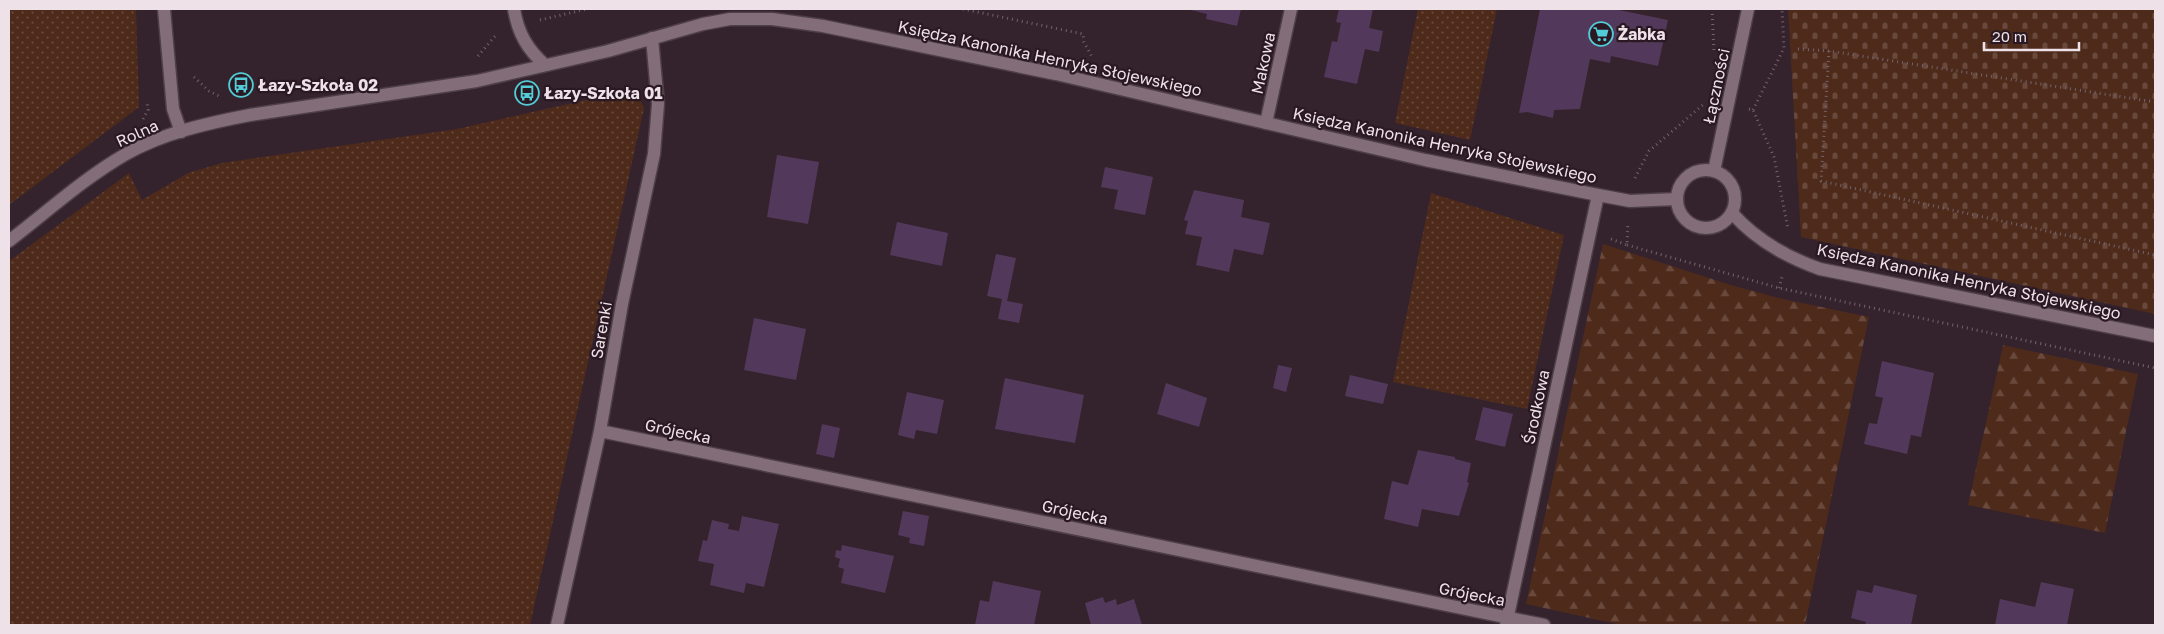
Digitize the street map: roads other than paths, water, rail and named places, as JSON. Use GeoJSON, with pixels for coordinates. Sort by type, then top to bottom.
{"type":"FeatureCollection","features":[{"type":"Feature","properties":{"kind":"street","name":"Rolna"},"geometry":{"type":"LineString","coordinates":[[9,241],[100,171],[135,150],[181,132],[173,109],[164,9]]}},
{"type":"Feature","properties":{"kind":"street"},"geometry":{"type":"LineString","coordinates":[[514,9],[517,26],[528,50],[545,66]]}},
{"type":"Feature","properties":{"kind":"street","name":"Makowa"},"geometry":{"type":"LineString","coordinates":[[1266,123],[1291,9]]}},
{"type":"Feature","properties":{"kind":"street","name":"Łączności"},"geometry":{"type":"LineString","coordinates":[[1714,171],[1748,9]]}},
{"type":"Feature","properties":{"kind":"street","name":"Księdza Kanonika Henryka Słojewskiego"},"geometry":{"type":"LineString","coordinates":[[181,132],[212,122],[250,115],[477,81],[545,66],[702,24],[730,20],[772,19],[796,21],[1056,74],[1425,160],[1598,195],[1630,201],[1677,199]]}},
{"type":"Feature","properties":{"kind":"street","name":"Sarenki"},"geometry":{"type":"LineString","coordinates":[[556,625],[600,431],[622,304],[656,137],[658,104],[652,38]]}},
{"type":"Feature","properties":{"kind":"street"},"geometry":{"type":"LineString","coordinates":[[1701,170],[1714,171],[1726,177],[1733,188],[1736,200],[1732,213],[1722,224],[1707,228],[1692,224],[1681,214],[1677,199],[1680,186],[1689,176],[1701,170]]}},
{"type":"Feature","properties":{"kind":"street","name":"Środkowa"},"geometry":{"type":"LineString","coordinates":[[1507,621],[1598,195]]}},
{"type":"Feature","properties":{"kind":"street","name":"Księdza Kanonika Henryka Słojewskiego"},"geometry":{"type":"LineString","coordinates":[[1732,213],[1748,231],[1786,255],[1820,268],[2155,336]]}},
{"type":"Feature","properties":{"kind":"street","name":"Grójecka"},"geometry":{"type":"LineString","coordinates":[[600,431],[1507,621],[1544,625]]}},
{"type":"Feature","properties":{"kind":"place","name":"Żabka"},"geometry":{"type":"Point","coordinates":[1601,34]}},
{"type":"Feature","properties":{"kind":"place","name":"Łazy-Szkoła 02"},"geometry":{"type":"Point","coordinates":[241,85]}},
{"type":"Feature","properties":{"kind":"place","name":"Łazy-Szkoła 01"},"geometry":{"type":"Point","coordinates":[527,93]}}]}
